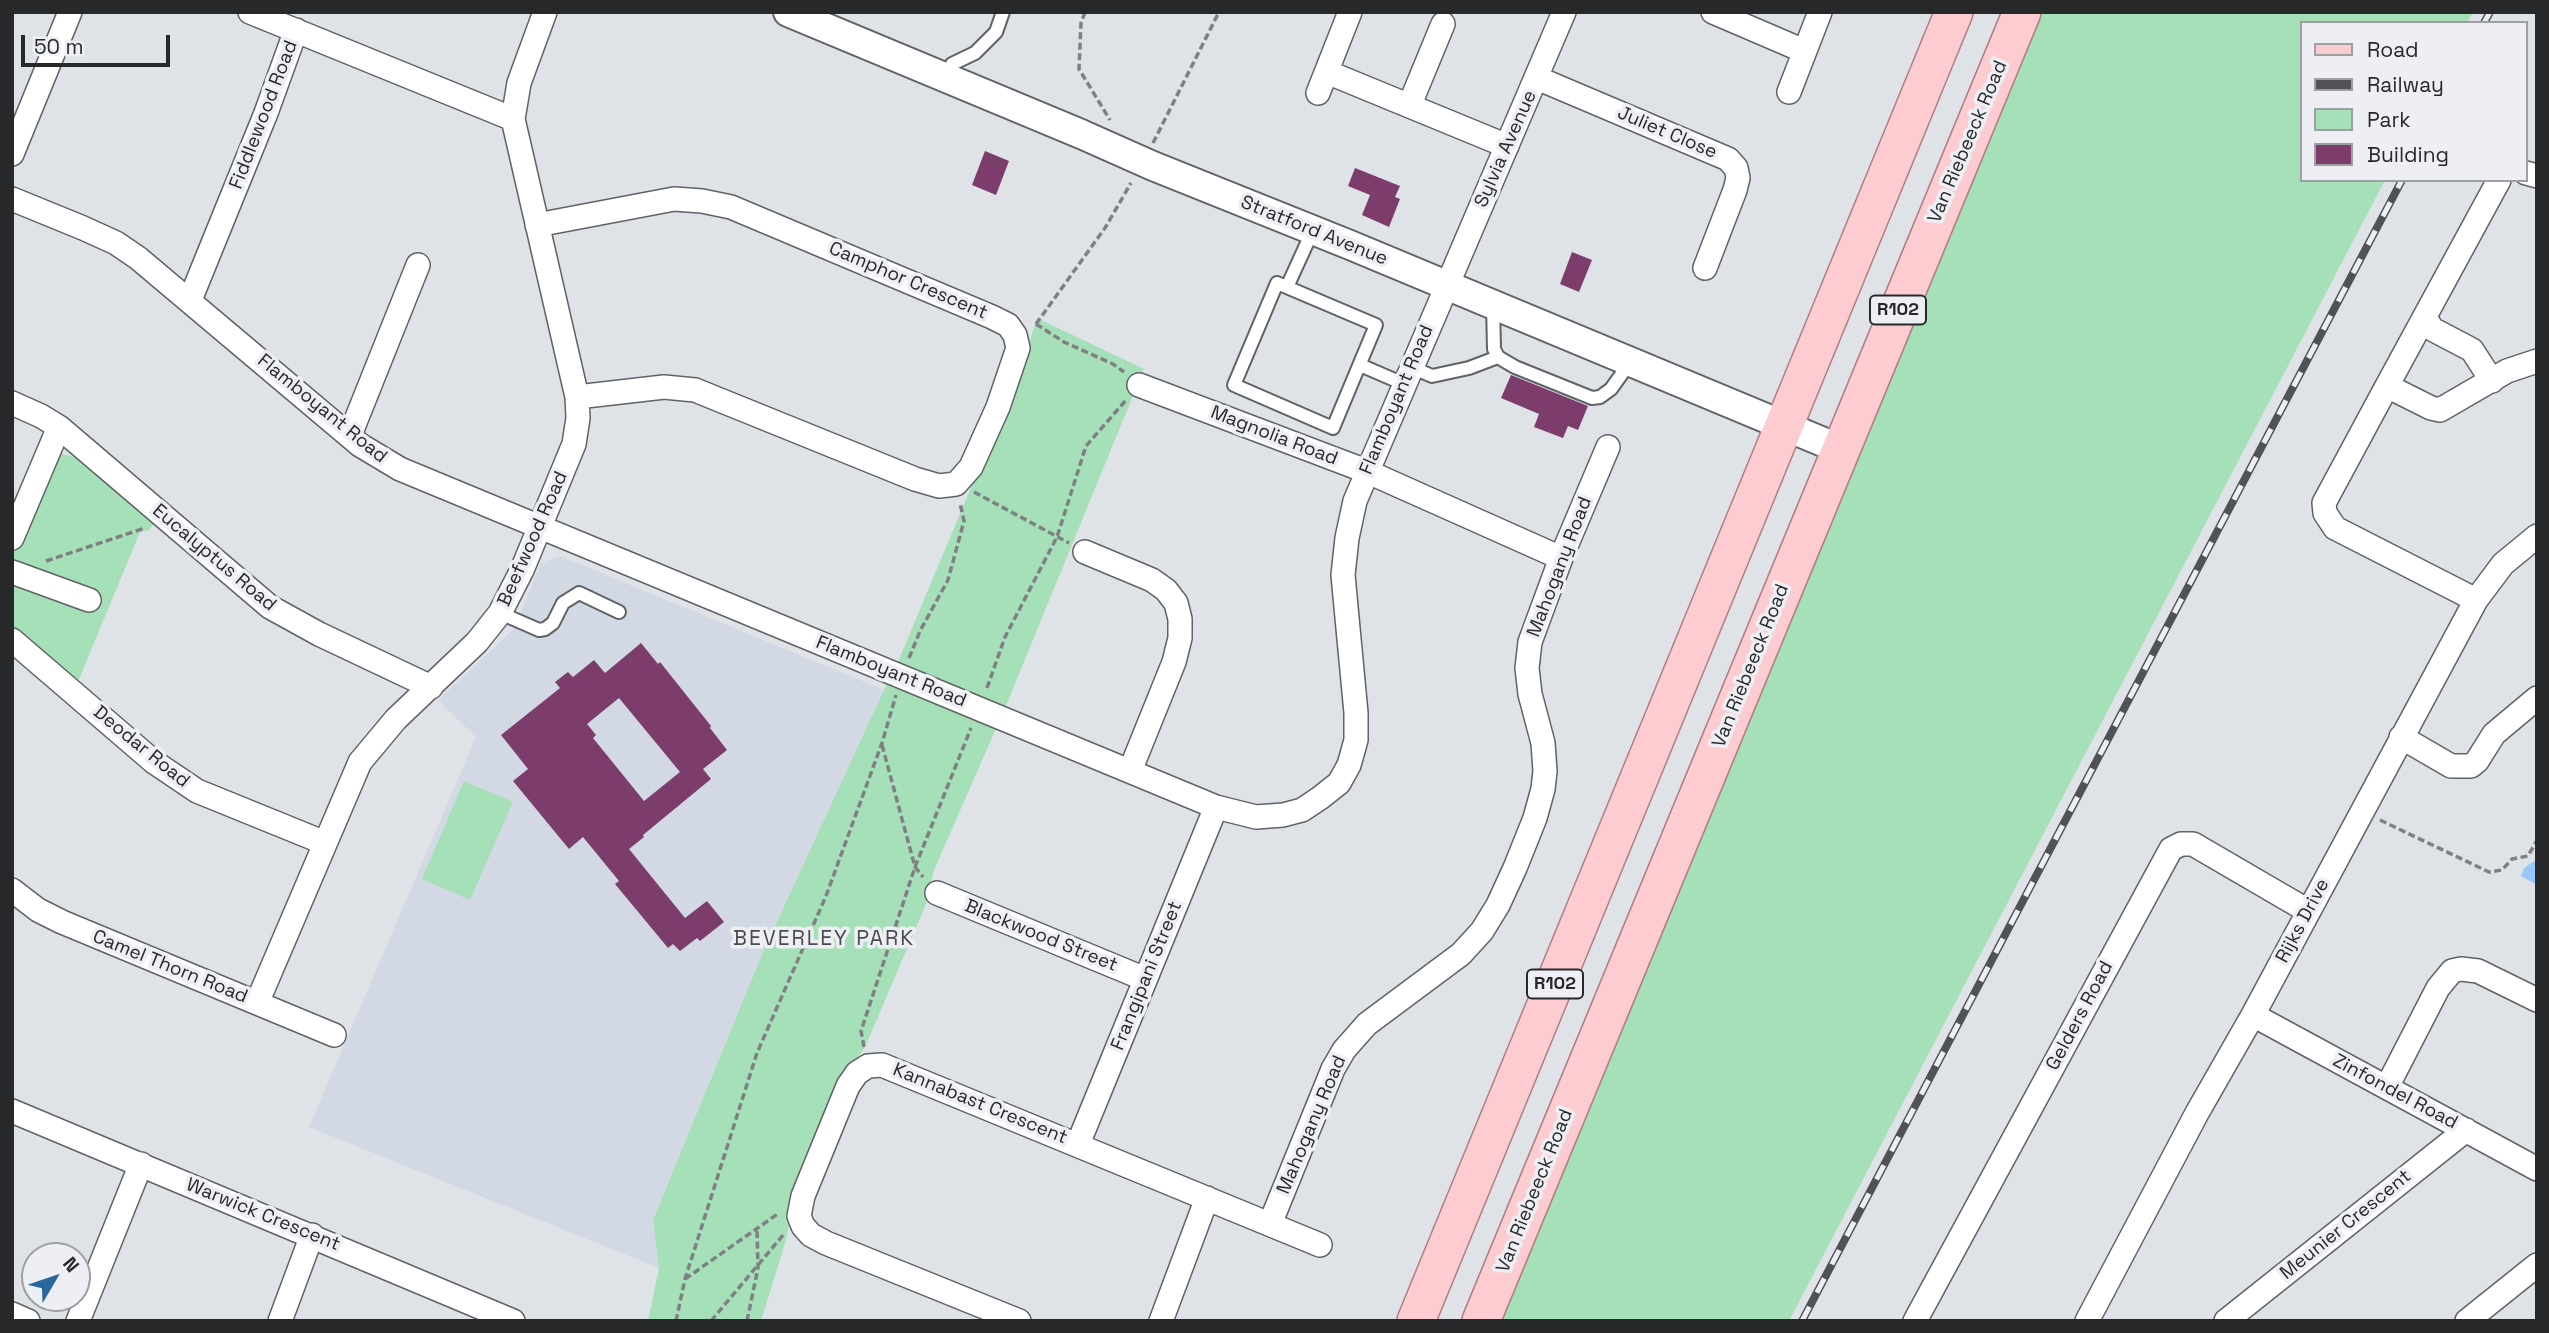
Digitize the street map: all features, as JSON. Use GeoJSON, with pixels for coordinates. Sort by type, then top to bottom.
{"type":"FeatureCollection","features":[{"type":"Feature","properties":{"kind":"main road","name":"R102"},"geometry":{"type":"LineString","coordinates":[[1416,1321],[1954,12]]}},
{"type":"Feature","properties":{"kind":"main road","name":"Van Riebeeck Road"},"geometry":{"type":"LineString","coordinates":[[1481,1321],[2022,12]]}},
{"type":"Feature","properties":{"kind":"main road"},"geometry":{"type":"LineString","coordinates":[[1502,1116],[1555,1142]]}},
{"type":"Feature","properties":{"kind":"street"},"geometry":{"type":"LineString","coordinates":[[12,154],[70,12]]}},
{"type":"Feature","properties":{"kind":"street"},"geometry":{"type":"LineString","coordinates":[[250,12],[296,30]]}},
{"type":"Feature","properties":{"kind":"street","name":"Beefwood Road"},"geometry":{"type":"LineString","coordinates":[[257,1003],[360,762],[396,719],[477,642],[500,613],[522,570],[574,444],[578,418],[577,397],[513,119],[519,83],[545,12]]}},
{"type":"Feature","properties":{"kind":"street","name":"Stratford Avenue"},"geometry":{"type":"LineString","coordinates":[[788,12],[1153,166],[1840,449]]}},
{"type":"Feature","properties":{"kind":"street"},"geometry":{"type":"LineString","coordinates":[[1318,93],[1350,12]]}},
{"type":"Feature","properties":{"kind":"street","name":"Sylvia Avenue"},"geometry":{"type":"LineString","coordinates":[[1447,285],[1564,12]]}},
{"type":"Feature","properties":{"kind":"street"},"geometry":{"type":"LineString","coordinates":[[1713,12],[1804,51]]}},
{"type":"Feature","properties":{"kind":"street"},"geometry":{"type":"LineString","coordinates":[[1790,92],[1820,12]]}},
{"type":"Feature","properties":{"kind":"street"},"geometry":{"type":"LineString","coordinates":[[1410,104],[1443,24]]}},
{"type":"Feature","properties":{"kind":"street","name":"Fiddlewood Road"},"geometry":{"type":"LineString","coordinates":[[190,300],[266,113],[296,30],[513,119]]}},
{"type":"Feature","properties":{"kind":"street"},"geometry":{"type":"LineString","coordinates":[[1327,72],[1507,146]]}},
{"type":"Feature","properties":{"kind":"street","name":"Juliet Close"},"geometry":{"type":"LineString","coordinates":[[1537,78],[1728,159],[1738,178],[1705,268]]}},
{"type":"Feature","properties":{"kind":"street"},"geometry":{"type":"LineString","coordinates":[[2476,600],[2336,528],[2325,513],[2324,503],[2498,182]]}},
{"type":"Feature","properties":{"kind":"street","name":"Flamboyant Road"},"geometry":{"type":"LineString","coordinates":[[12,199],[116,243],[138,258],[372,454],[400,469],[1216,807],[1256,817],[1302,810],[1339,783],[1349,765],[1356,740],[1356,713],[1343,575],[1349,526],[1366,471],[1447,285]]}},
{"type":"Feature","properties":{"kind":"street","name":"Camphor Crescent"},"geometry":{"type":"LineString","coordinates":[[537,225],[674,200],[702,201],[731,207],[992,317],[1008,326],[1015,335],[1018,348]]}},
{"type":"Feature","properties":{"kind":"street"},"geometry":{"type":"LineString","coordinates":[[350,435],[418,265]]}},
{"type":"Feature","properties":{"kind":"street"},"geometry":{"type":"LineString","coordinates":[[2425,317],[2432,329],[2472,350],[2492,381]]}},
{"type":"Feature","properties":{"kind":"street"},"geometry":{"type":"LineString","coordinates":[[577,397],[664,387],[695,390],[915,479],[939,486],[956,484],[971,467],[998,407],[1018,348]]}},
{"type":"Feature","properties":{"kind":"street"},"geometry":{"type":"LineString","coordinates":[[2387,386],[2431,408],[2441,410],[2507,372],[2537,361]]}},
{"type":"Feature","properties":{"kind":"street","name":"Magnolia Road"},"geometry":{"type":"LineString","coordinates":[[1139,385],[1366,471],[1561,558]]}},
{"type":"Feature","properties":{"kind":"street","name":"Eucalyptus Road"},"geometry":{"type":"LineString","coordinates":[[12,403],[59,427],[270,607],[319,634],[431,687]]}},
{"type":"Feature","properties":{"kind":"street"},"geometry":{"type":"LineString","coordinates":[[12,538],[59,427]]}},
{"type":"Feature","properties":{"kind":"street","name":"Mahogany Road"},"geometry":{"type":"LineString","coordinates":[[1270,1224],[1333,1069],[1344,1050],[1367,1024],[1461,954],[1482,931],[1509,880],[1535,818],[1543,789],[1543,743],[1530,694],[1528,652],[1536,622],[1608,447]]}},
{"type":"Feature","properties":{"kind":"street","name":"Rijks Drive"},"geometry":{"type":"LineString","coordinates":[[2087,1321],[2476,600],[2503,564],[2537,536]]}},
{"type":"Feature","properties":{"kind":"street"},"geometry":{"type":"LineString","coordinates":[[1085,552],[1159,585],[1177,603],[1180,638],[1174,662],[1130,771]]}},
{"type":"Feature","properties":{"kind":"street"},"geometry":{"type":"LineString","coordinates":[[12,572],[89,600]]}},
{"type":"Feature","properties":{"kind":"street","name":"Deodar Road"},"geometry":{"type":"LineString","coordinates":[[12,640],[154,762],[187,785],[325,843]]}},
{"type":"Feature","properties":{"kind":"street"},"geometry":{"type":"LineString","coordinates":[[2401,737],[2451,766],[2471,766],[2494,734],[2537,698]]}},
{"type":"Feature","properties":{"kind":"street","name":"Frangipani Street"},"geometry":{"type":"LineString","coordinates":[[1078,1144],[1216,807]]}},
{"type":"Feature","properties":{"kind":"street","name":"Gelders Road"},"geometry":{"type":"LineString","coordinates":[[1915,1321],[2171,849],[2181,844],[2193,844],[2308,911]]}},
{"type":"Feature","properties":{"kind":"street","name":"Camel Thorn Road"},"geometry":{"type":"LineString","coordinates":[[12,890],[38,910],[62,922],[334,1035]]}},
{"type":"Feature","properties":{"kind":"street","name":"Blackwood Street"},"geometry":{"type":"LineString","coordinates":[[937,893],[1145,979]]}},
{"type":"Feature","properties":{"kind":"street"},"geometry":{"type":"LineString","coordinates":[[2387,1087],[2438,988],[2452,971],[2478,971],[2537,1000]]}},
{"type":"Feature","properties":{"kind":"street","name":"Zinfondel Road"},"geometry":{"type":"LineString","coordinates":[[2253,1015],[2537,1169]]}},
{"type":"Feature","properties":{"kind":"street","name":"Kannabast Crescent"},"geometry":{"type":"LineString","coordinates":[[801,1206],[848,1086],[857,1073],[868,1066],[883,1065],[1320,1245]]}},
{"type":"Feature","properties":{"kind":"street","name":"Warwick Crescent"},"geometry":{"type":"LineString","coordinates":[[12,1111],[513,1321]]}},
{"type":"Feature","properties":{"kind":"street","name":"Meunier Crescent"},"geometry":{"type":"LineString","coordinates":[[2226,1321],[2466,1130]]}},
{"type":"Feature","properties":{"kind":"street"},"geometry":{"type":"LineString","coordinates":[[78,1321],[141,1164]]}},
{"type":"Feature","properties":{"kind":"street"},"geometry":{"type":"LineString","coordinates":[[1161,1321],[1207,1198]]}},
{"type":"Feature","properties":{"kind":"street"},"geometry":{"type":"LineString","coordinates":[[801,1206],[803,1226],[811,1235],[826,1243],[1019,1321]]}},
{"type":"Feature","properties":{"kind":"street"},"geometry":{"type":"LineString","coordinates":[[279,1321],[312,1235]]}},
{"type":"Feature","properties":{"kind":"street"},"geometry":{"type":"LineString","coordinates":[[2467,1321],[2537,1265]]}},
{"type":"Feature","properties":{"kind":"street"},"geometry":{"type":"LineString","coordinates":[[12,1314],[29,1321]]}},
{"type":"Feature","properties":{"kind":"lane"},"geometry":{"type":"LineString","coordinates":[[952,64],[975,54],[996,32],[1003,12]]}},
{"type":"Feature","properties":{"kind":"lane"},"geometry":{"type":"LineString","coordinates":[[1287,287],[1313,230]]}},
{"type":"Feature","properties":{"kind":"lane"},"geometry":{"type":"LineString","coordinates":[[1277,283],[1376,325],[1360,365],[1333,428],[1234,385],[1277,283]]}},
{"type":"Feature","properties":{"kind":"lane"},"geometry":{"type":"LineString","coordinates":[[1493,304],[1494,349],[1498,357],[1515,367],[1592,398],[1600,397],[1611,389],[1631,361]]}},
{"type":"Feature","properties":{"kind":"lane"},"geometry":{"type":"LineString","coordinates":[[1360,365],[1407,375],[1432,376],[1469,368],[1498,357]]}},
{"type":"Feature","properties":{"kind":"lane"},"geometry":{"type":"LineString","coordinates":[[500,613],[539,631],[553,623],[563,603],[579,593],[619,612]]}},
{"type":"Feature","properties":{"kind":"path"},"geometry":{"type":"LineString","coordinates":[[1085,12],[1081,23],[1079,69],[1112,123]]}},
{"type":"Feature","properties":{"kind":"path"},"geometry":{"type":"LineString","coordinates":[[1151,148],[1219,12]]}},
{"type":"Feature","properties":{"kind":"path"},"geometry":{"type":"LineString","coordinates":[[1018,348],[1105,228],[1137,173]]}},
{"type":"Feature","properties":{"kind":"path"},"geometry":{"type":"LineString","coordinates":[[1036,324],[1064,342],[1113,364],[1139,385]]}},
{"type":"Feature","properties":{"kind":"path"},"geometry":{"type":"LineString","coordinates":[[956,484],[1013,511],[1085,552]]}},
{"type":"Feature","properties":{"kind":"path"},"geometry":{"type":"LineString","coordinates":[[676,1321],[685,1279],[757,1053],[826,896],[920,631],[948,580],[964,521],[956,484]]}},
{"type":"Feature","properties":{"kind":"path"},"geometry":{"type":"LineString","coordinates":[[38,563],[150,526]]}},
{"type":"Feature","properties":{"kind":"path"},"geometry":{"type":"LineString","coordinates":[[882,743],[915,867],[937,893]]}},
{"type":"Feature","properties":{"kind":"path"},"geometry":{"type":"LineString","coordinates":[[2362,810],[2489,872],[2502,870],[2512,859],[2528,856],[2537,840]]}},
{"type":"Feature","properties":{"kind":"path"},"geometry":{"type":"LineString","coordinates":[[685,1279],[757,1228],[801,1206]]}},
{"type":"Feature","properties":{"kind":"path"},"geometry":{"type":"LineString","coordinates":[[711,1321],[758,1268],[801,1206]]}},
{"type":"Feature","properties":{"kind":"path"},"geometry":{"type":"LineString","coordinates":[[747,1321],[758,1268],[757,1228]]}},
{"type":"Feature","properties":{"kind":"shaded area"},"geometry":{"type":"Polygon","coordinates":[[[560,556],[884,690],[763,952],[653,1220],[659,1268],[309,1127],[476,737],[438,700],[514,629],[541,563],[560,556]]]}},
{"type":"Feature","properties":{"kind":"green space"},"geometry":{"type":"Polygon","coordinates":[[[2039,12],[2473,12],[2468,21],[2300,21],[2300,182],[2384,182],[1789,1321],[1491,1321],[2039,12]]]}},
{"type":"Feature","properties":{"kind":"green space"},"geometry":{"type":"Polygon","coordinates":[[[1037,318],[1144,369],[1005,708],[897,664],[1022,366],[1037,318]]]}},
{"type":"Feature","properties":{"kind":"green space"},"geometry":{"type":"Polygon","coordinates":[[[62,454],[76,457],[154,524],[149,530],[140,532],[77,684],[12,630],[12,556],[50,463],[62,454]]]}},
{"type":"Feature","properties":{"kind":"green space"},"geometry":{"type":"Polygon","coordinates":[[[889,679],[998,724],[934,870],[926,904],[866,1045],[842,1081],[795,1196],[786,1240],[761,1321],[648,1321],[659,1268],[653,1220],[763,952],[889,679]]]}},
{"type":"Feature","properties":{"kind":"green space"},"geometry":{"type":"Polygon","coordinates":[[[464,781],[513,802],[470,900],[422,879],[464,781]]]}},
{"type":"Feature","properties":{"kind":"water"},"geometry":{"type":"Polygon","coordinates":[[[2537,859],[2537,885],[2521,876],[2524,868],[2537,859]]]}},
{"type":"Feature","properties":{"kind":"building"},"geometry":{"type":"Polygon","coordinates":[[[985,151],[1009,161],[996,195],[972,185],[985,151]]]}},
{"type":"Feature","properties":{"kind":"building"},"geometry":{"type":"Polygon","coordinates":[[[1355,168],[1400,186],[1395,197],[1400,199],[1389,227],[1362,215],[1370,195],[1348,186],[1355,168]]]}},
{"type":"Feature","properties":{"kind":"building"},"geometry":{"type":"Polygon","coordinates":[[[1572,252],[1592,260],[1579,292],[1560,284],[1572,252]]]}},
{"type":"Feature","properties":{"kind":"building"},"geometry":{"type":"Polygon","coordinates":[[[1511,375],[1588,406],[1578,430],[1568,426],[1563,438],[1534,427],[1539,414],[1501,398],[1511,375]]]}},
{"type":"Feature","properties":{"kind":"building"},"geometry":{"type":"Polygon","coordinates":[[[641,643],[658,664],[660,662],[727,750],[703,769],[711,779],[629,849],[685,918],[707,901],[724,922],[700,941],[697,938],[680,951],[673,944],[668,948],[615,884],[619,881],[583,837],[569,849],[513,781],[528,769],[501,735],[560,688],[555,682],[568,672],[573,677],[594,660],[605,673],[641,643]],[[619,698],[587,724],[596,735],[593,738],[644,801],[680,772],[619,698]]]}},
{"type":"Feature","properties":{"kind":"railway"},"geometry":{"type":"LineString","coordinates":[[2485,21],[2490,12]]}},
{"type":"Feature","properties":{"kind":"railway"},"geometry":{"type":"LineString","coordinates":[[1802,1321],[2401,182]]}},
{"type":"Feature","properties":{"kind":"district","name":"BEVERLEY PARK"},"geometry":{"type":"Point","coordinates":[824,939]}}]}
